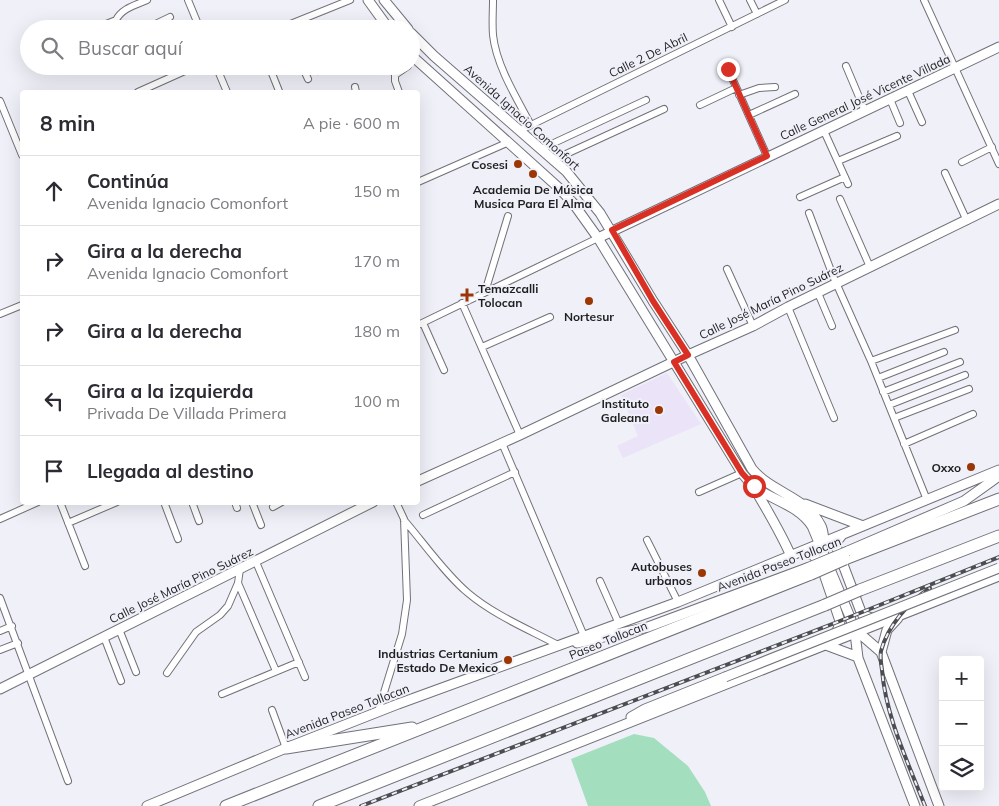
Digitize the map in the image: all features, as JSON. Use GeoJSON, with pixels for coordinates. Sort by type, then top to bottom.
{"type":"FeatureCollection","features":[{"type":"Feature","properties":{"kind":"highway","name":"Paseo Tollocan"},"geometry":{"type":"LineString","coordinates":[[226,806],[431,725],[846,555],[999,499]]}},
{"type":"Feature","properties":{"kind":"highway"},"geometry":{"type":"LineString","coordinates":[[319,806],[999,536]]}},
{"type":"Feature","properties":{"kind":"highway"},"geometry":{"type":"LineString","coordinates":[[286,748],[431,725]]}},
{"type":"Feature","properties":{"kind":"main road"},"geometry":{"type":"LineString","coordinates":[[368,0],[382,20]]}},
{"type":"Feature","properties":{"kind":"main road"},"geometry":{"type":"LineString","coordinates":[[384,0],[401,20]]}},
{"type":"Feature","properties":{"kind":"main road","name":"Avenida Ignacio Comonfort"},"geometry":{"type":"LineString","coordinates":[[420,42],[542,149],[573,179],[612,230],[653,301],[688,355],[752,469],[760,478],[802,503],[821,527],[822,543]]}},
{"type":"Feature","properties":{"kind":"main road","name":"Calle General José Vicente Villada"},"geometry":{"type":"LineString","coordinates":[[598,238],[999,47]]}},
{"type":"Feature","properties":{"kind":"main road"},"geometry":{"type":"LineString","coordinates":[[420,70],[509,142],[559,188],[573,203],[598,238],[742,473],[754,486],[793,554],[809,553],[819,561],[840,621],[838,629],[826,645]]}},
{"type":"Feature","properties":{"kind":"main road","name":"Calle José María Pino Suárez"},"geometry":{"type":"LineString","coordinates":[[420,480],[520,436],[688,355],[753,326],[836,283],[999,204]]}},
{"type":"Feature","properties":{"kind":"main road","name":"Avenida Paseo Tollocan"},"geometry":{"type":"LineString","coordinates":[[147,806],[378,712],[678,602],[999,470]]}},
{"type":"Feature","properties":{"kind":"main road","name":"Avenida Paseo Tollocan"},"geometry":{"type":"LineString","coordinates":[[846,555],[964,501],[999,476]]}},
{"type":"Feature","properties":{"kind":"main road"},"geometry":{"type":"LineString","coordinates":[[754,486],[804,515],[822,543],[857,632],[858,657],[915,806]]}},
{"type":"Feature","properties":{"kind":"main road"},"geometry":{"type":"LineString","coordinates":[[802,503],[862,526]]}},
{"type":"Feature","properties":{"kind":"main road","name":"Calle José María Pino Suárez"},"geometry":{"type":"LineString","coordinates":[[0,689],[367,505]]}},
{"type":"Feature","properties":{"kind":"main road"},"geometry":{"type":"LineString","coordinates":[[844,533],[836,546],[861,612],[872,619],[885,621]]}},
{"type":"Feature","properties":{"kind":"main road"},"geometry":{"type":"LineString","coordinates":[[615,729],[645,709],[999,568]]}},
{"type":"Feature","properties":{"kind":"main road","name":"Avenida Paseo Tollocan"},"geometry":{"type":"LineString","coordinates":[[558,645],[567,646],[641,630],[809,571]]}},
{"type":"Feature","properties":{"kind":"main road"},"geometry":{"type":"LineString","coordinates":[[419,806],[999,576]]}},
{"type":"Feature","properties":{"kind":"main road"},"geometry":{"type":"LineString","coordinates":[[881,652],[887,630],[902,614]]}},
{"type":"Feature","properties":{"kind":"main road"},"geometry":{"type":"LineString","coordinates":[[857,632],[881,652],[939,806]]}},
{"type":"Feature","properties":{"kind":"main road"},"geometry":{"type":"LineString","coordinates":[[826,645],[858,657]]}},
{"type":"Feature","properties":{"kind":"street"},"geometry":{"type":"LineString","coordinates":[[116,20],[122,12],[147,0]]}},
{"type":"Feature","properties":{"kind":"street"},"geometry":{"type":"LineString","coordinates":[[188,0],[196,20]]}},
{"type":"Feature","properties":{"kind":"street"},"geometry":{"type":"LineString","coordinates":[[297,20],[350,0]]}},
{"type":"Feature","properties":{"kind":"street"},"geometry":{"type":"LineString","coordinates":[[494,0],[493,37],[498,55],[509,83],[530,125]]}},
{"type":"Feature","properties":{"kind":"street"},"geometry":{"type":"LineString","coordinates":[[719,0],[732,27]]}},
{"type":"Feature","properties":{"kind":"street"},"geometry":{"type":"LineString","coordinates":[[750,0],[756,14]]}},
{"type":"Feature","properties":{"kind":"street","name":"Calle 2 De Abril"},"geometry":{"type":"LineString","coordinates":[[520,130],[785,0]]}},
{"type":"Feature","properties":{"kind":"street"},"geometry":{"type":"LineString","coordinates":[[924,0],[999,164]]}},
{"type":"Feature","properties":{"kind":"street"},"geometry":{"type":"LineString","coordinates":[[164,20],[170,17]]}},
{"type":"Feature","properties":{"kind":"street"},"geometry":{"type":"LineString","coordinates":[[846,66],[865,111]]}},
{"type":"Feature","properties":{"kind":"street"},"geometry":{"type":"LineString","coordinates":[[728,69],[767,156]]}},
{"type":"Feature","properties":{"kind":"street"},"geometry":{"type":"LineString","coordinates":[[142,90],[176,75]]}},
{"type":"Feature","properties":{"kind":"street"},"geometry":{"type":"LineString","coordinates":[[220,75],[226,90]]}},
{"type":"Feature","properties":{"kind":"street"},"geometry":{"type":"LineString","coordinates":[[273,75],[279,90]]}},
{"type":"Feature","properties":{"kind":"street"},"geometry":{"type":"LineString","coordinates":[[306,75],[308,79]]}},
{"type":"Feature","properties":{"kind":"street"},"geometry":{"type":"LineString","coordinates":[[395,75],[398,90]]}},
{"type":"Feature","properties":{"kind":"street"},"geometry":{"type":"LineString","coordinates":[[700,106],[738,91],[776,87]]}},
{"type":"Feature","properties":{"kind":"street"},"geometry":{"type":"LineString","coordinates":[[908,91],[922,122]]}},
{"type":"Feature","properties":{"kind":"street"},"geometry":{"type":"LineString","coordinates":[[748,115],[795,94]]}},
{"type":"Feature","properties":{"kind":"street"},"geometry":{"type":"LineString","coordinates":[[890,99],[900,123]]}},
{"type":"Feature","properties":{"kind":"street"},"geometry":{"type":"LineString","coordinates":[[542,149],[646,100]]}},
{"type":"Feature","properties":{"kind":"street"},"geometry":{"type":"LineString","coordinates":[[0,103],[20,150]]}},
{"type":"Feature","properties":{"kind":"street"},"geometry":{"type":"LineString","coordinates":[[553,160],[664,109]]}},
{"type":"Feature","properties":{"kind":"street"},"geometry":{"type":"LineString","coordinates":[[824,130],[848,184]]}},
{"type":"Feature","properties":{"kind":"street"},"geometry":{"type":"LineString","coordinates":[[838,161],[896,136]]}},
{"type":"Feature","properties":{"kind":"street"},"geometry":{"type":"LineString","coordinates":[[420,181],[509,142]]}},
{"type":"Feature","properties":{"kind":"street"},"geometry":{"type":"LineString","coordinates":[[962,162],[992,147]]}},
{"type":"Feature","properties":{"kind":"street"},"geometry":{"type":"LineString","coordinates":[[945,174],[967,221]]}},
{"type":"Feature","properties":{"kind":"street"},"geometry":{"type":"LineString","coordinates":[[800,197],[845,177]]}},
{"type":"Feature","properties":{"kind":"street"},"geometry":{"type":"LineString","coordinates":[[840,199],[870,268]]}},
{"type":"Feature","properties":{"kind":"street"},"geometry":{"type":"LineString","coordinates":[[809,213],[836,283],[871,361],[927,500]]}},
{"type":"Feature","properties":{"kind":"street"},"geometry":{"type":"LineString","coordinates":[[485,292],[508,216]]}},
{"type":"Feature","properties":{"kind":"street","name":"Calle General José Vicente Villada"},"geometry":{"type":"LineString","coordinates":[[420,324],[598,238]]}},
{"type":"Feature","properties":{"kind":"street"},"geometry":{"type":"LineString","coordinates":[[727,269],[753,326]]}},
{"type":"Feature","properties":{"kind":"street"},"geometry":{"type":"LineString","coordinates":[[818,293],[832,326]]}},
{"type":"Feature","properties":{"kind":"street"},"geometry":{"type":"LineString","coordinates":[[462,303],[520,436]]}},
{"type":"Feature","properties":{"kind":"street"},"geometry":{"type":"LineString","coordinates":[[0,314],[20,306]]}},
{"type":"Feature","properties":{"kind":"street"},"geometry":{"type":"LineString","coordinates":[[788,307],[834,418]]}},
{"type":"Feature","properties":{"kind":"street"},"geometry":{"type":"LineString","coordinates":[[482,347],[550,317]]}},
{"type":"Feature","properties":{"kind":"street"},"geometry":{"type":"LineString","coordinates":[[420,324],[444,370]]}},
{"type":"Feature","properties":{"kind":"street"},"geometry":{"type":"LineString","coordinates":[[871,361],[955,330]]}},
{"type":"Feature","properties":{"kind":"street"},"geometry":{"type":"LineString","coordinates":[[878,378],[944,352]]}},
{"type":"Feature","properties":{"kind":"street"},"geometry":{"type":"LineString","coordinates":[[883,392],[960,362]]}},
{"type":"Feature","properties":{"kind":"street"},"geometry":{"type":"LineString","coordinates":[[889,405],[965,375]]}},
{"type":"Feature","properties":{"kind":"street"},"geometry":{"type":"LineString","coordinates":[[894,418],[969,389]]}},
{"type":"Feature","properties":{"kind":"street"},"geometry":{"type":"LineString","coordinates":[[904,444],[973,414]]}},
{"type":"Feature","properties":{"kind":"street"},"geometry":{"type":"LineString","coordinates":[[502,443],[584,636]]}},
{"type":"Feature","properties":{"kind":"street"},"geometry":{"type":"LineString","coordinates":[[423,515],[515,472]]}},
{"type":"Feature","properties":{"kind":"street"},"geometry":{"type":"LineString","coordinates":[[699,492],[742,473]]}},
{"type":"Feature","properties":{"kind":"street"},"geometry":{"type":"LineString","coordinates":[[0,519],[31,505]]}},
{"type":"Feature","properties":{"kind":"street"},"geometry":{"type":"LineString","coordinates":[[61,505],[85,566]]}},
{"type":"Feature","properties":{"kind":"street"},"geometry":{"type":"LineString","coordinates":[[68,523],[111,505]]}},
{"type":"Feature","properties":{"kind":"street"},"geometry":{"type":"LineString","coordinates":[[165,505],[178,539]]}},
{"type":"Feature","properties":{"kind":"street"},"geometry":{"type":"LineString","coordinates":[[193,505],[199,521]]}},
{"type":"Feature","properties":{"kind":"street"},"geometry":{"type":"LineString","coordinates":[[253,505],[261,525]]}},
{"type":"Feature","properties":{"kind":"street"},"geometry":{"type":"LineString","coordinates":[[397,505],[404,519],[467,593],[496,612],[558,645]]}},
{"type":"Feature","properties":{"kind":"street"},"geometry":{"type":"LineString","coordinates":[[378,712],[406,615],[404,519]]}},
{"type":"Feature","properties":{"kind":"street"},"geometry":{"type":"LineString","coordinates":[[647,540],[678,602]]}},
{"type":"Feature","properties":{"kind":"street"},"geometry":{"type":"LineString","coordinates":[[256,562],[305,677]]}},
{"type":"Feature","properties":{"kind":"street"},"geometry":{"type":"LineString","coordinates":[[167,673],[196,632],[220,615],[228,606],[238,582],[240,569]]}},
{"type":"Feature","properties":{"kind":"street"},"geometry":{"type":"LineString","coordinates":[[600,581],[619,624]]}},
{"type":"Feature","properties":{"kind":"street"},"geometry":{"type":"LineString","coordinates":[[238,582],[276,671]]}},
{"type":"Feature","properties":{"kind":"street"},"geometry":{"type":"LineString","coordinates":[[0,598],[68,781]]}},
{"type":"Feature","properties":{"kind":"street"},"geometry":{"type":"LineString","coordinates":[[0,631],[12,626]]}},
{"type":"Feature","properties":{"kind":"street"},"geometry":{"type":"LineString","coordinates":[[119,629],[136,672]]}},
{"type":"Feature","properties":{"kind":"street"},"geometry":{"type":"LineString","coordinates":[[104,637],[121,681]]}},
{"type":"Feature","properties":{"kind":"street"},"geometry":{"type":"LineString","coordinates":[[0,650],[18,643]]}},
{"type":"Feature","properties":{"kind":"street"},"geometry":{"type":"LineString","coordinates":[[222,694],[299,662]]}},
{"type":"Feature","properties":{"kind":"street"},"geometry":{"type":"LineString","coordinates":[[272,710],[286,748]]}},
{"type":"Feature","properties":{"kind":"shaded area","name":"Instituto Galeana"},"geometry":{"type":"Polygon","coordinates":[[[667,373],[701,424],[623,458],[617,446],[638,436],[621,395],[667,373]]]}},
{"type":"Feature","properties":{"kind":"green space"},"geometry":{"type":"Polygon","coordinates":[[[634,734],[654,738],[688,766],[705,792],[711,806],[588,806],[571,759],[634,734]]]}},
{"type":"Feature","properties":{"kind":"railway"},"geometry":{"type":"LineString","coordinates":[[361,806],[840,621],[999,557]]}},
{"type":"Feature","properties":{"kind":"railway"},"geometry":{"type":"LineString","coordinates":[[925,806],[893,723],[884,688],[881,651],[884,641],[900,615],[914,600],[930,588]]}},
{"type":"Feature","properties":{"kind":"place","name":"Cosesi"},"geometry":{"type":"Point","coordinates":[518,164]}},
{"type":"Feature","properties":{"kind":"place","name":"Academia De Música Musica Para El Alma"},"geometry":{"type":"Point","coordinates":[533,174]}},
{"type":"Feature","properties":{"kind":"place","name":"Temazcalli Tolocan"},"geometry":{"type":"Point","coordinates":[467,295]}},
{"type":"Feature","properties":{"kind":"place","name":"Nortesur"},"geometry":{"type":"Point","coordinates":[589,301]}},
{"type":"Feature","properties":{"kind":"place","name":"Instituto Galeana"},"geometry":{"type":"Point","coordinates":[659,410]}},
{"type":"Feature","properties":{"kind":"place","name":"Oxxo"},"geometry":{"type":"Point","coordinates":[971,467]}},
{"type":"Feature","properties":{"kind":"place","name":"Autobuses urbanos"},"geometry":{"type":"Point","coordinates":[702,573]}},
{"type":"Feature","properties":{"kind":"place","name":"Industrias Certanium Estado De Mexico"},"geometry":{"type":"Point","coordinates":[508,660]}},
{"type":"Feature","properties":{"kind":"route"},"geometry":{"type":"LineString","coordinates":[[728,69],[767,156],[612,230],[653,301],[688,355],[674,362],[742,473],[754,486]]}}]}
